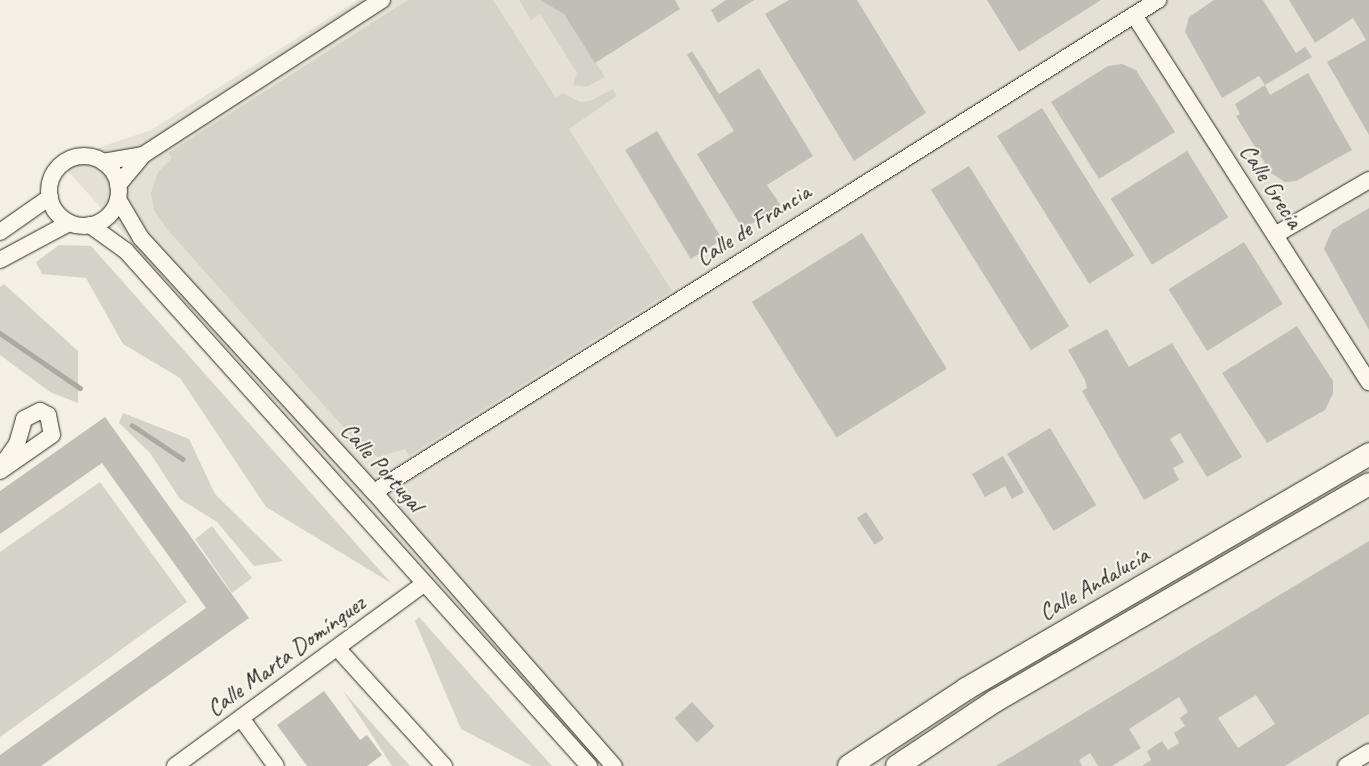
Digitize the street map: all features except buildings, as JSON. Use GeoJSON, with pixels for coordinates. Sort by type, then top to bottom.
{"type":"FeatureCollection","features":[{"type":"Feature","properties":{"kind":"main road","name":"Calle Andalucía"},"geometry":{"type":"LineString","coordinates":[[849,766],[966,689],[1369,454]]}},
{"type":"Feature","properties":{"kind":"main road"},"geometry":{"type":"LineString","coordinates":[[897,766],[994,701],[1369,484]]}},
{"type":"Feature","properties":{"kind":"street"},"geometry":{"type":"LineString","coordinates":[[143,155],[103,162],[83,156],[63,163],[52,178],[50,197],[56,212],[69,223],[90,226],[108,216],[118,192],[143,155],[382,0]]}},
{"type":"Feature","properties":{"kind":"street","name":"Calle de Francia"},"geometry":{"type":"LineString","coordinates":[[374,492],[1158,0]]}},
{"type":"Feature","properties":{"kind":"street","name":"Calle Grecia"},"geometry":{"type":"LineString","coordinates":[[1134,15],[1369,382]]}},
{"type":"Feature","properties":{"kind":"street"},"geometry":{"type":"LineString","coordinates":[[103,162],[118,192]]}},
{"type":"Feature","properties":{"kind":"street"},"geometry":{"type":"LineString","coordinates":[[1275,235],[1369,180]]}},
{"type":"Feature","properties":{"kind":"street","name":"Calle Portugal"},"geometry":{"type":"LineString","coordinates":[[118,192],[140,238],[374,492],[614,766]]}},
{"type":"Feature","properties":{"kind":"street"},"geometry":{"type":"LineString","coordinates":[[0,232],[50,197]]}},
{"type":"Feature","properties":{"kind":"street"},"geometry":{"type":"LineString","coordinates":[[0,260],[69,223]]}},
{"type":"Feature","properties":{"kind":"street","name":"Calle Portugal"},"geometry":{"type":"LineString","coordinates":[[90,226],[126,251],[589,766]]}},
{"type":"Feature","properties":{"kind":"street","name":"Calle Marta Domínguez"},"geometry":{"type":"LineString","coordinates":[[175,766],[338,649],[424,584]]}},
{"type":"Feature","properties":{"kind":"street"},"geometry":{"type":"LineString","coordinates":[[338,649],[444,766]]}},
{"type":"Feature","properties":{"kind":"street"},"geometry":{"type":"LineString","coordinates":[[241,718],[276,766]]}},
{"type":"Feature","properties":{"kind":"street"},"geometry":{"type":"LineString","coordinates":[[1346,766],[1369,752]]}},
{"type":"Feature","properties":{"kind":"shaded area"},"geometry":{"type":"Polygon","coordinates":[[[358,0],[1369,0],[1369,766],[600,766],[59,161],[151,130],[358,0]]]}},
{"type":"Feature","properties":{"kind":"shaded area"},"geometry":{"type":"Polygon","coordinates":[[[408,0],[493,0],[556,98],[563,93],[580,102],[590,101],[613,89],[617,96],[569,129],[672,291],[409,456],[405,449],[378,457],[363,449],[167,229],[154,210],[151,193],[158,172],[172,158],[168,153],[408,0]]]}},
{"type":"Feature","properties":{"kind":"shaded area"},"geometry":{"type":"Polygon","coordinates":[[[519,0],[540,0],[564,14],[605,77],[586,87],[573,85],[577,73],[540,14],[531,20],[519,0]]]}},
{"type":"Feature","properties":{"kind":"shaded area"},"geometry":{"type":"Polygon","coordinates":[[[59,245],[91,246],[391,583],[266,507],[180,378],[123,344],[86,278],[42,274],[36,262],[59,245]]]}},
{"type":"Feature","properties":{"kind":"shaded area"},"geometry":{"type":"Polygon","coordinates":[[[4,284],[78,351],[78,403],[50,392],[0,355],[0,287],[4,284]]]}},
{"type":"Feature","properties":{"kind":"shaded area"},"geometry":{"type":"Polygon","coordinates":[[[123,413],[189,439],[215,494],[283,561],[254,566],[217,522],[180,499],[150,453],[119,423],[123,413]]]}},
{"type":"Feature","properties":{"kind":"shaded area"},"geometry":{"type":"Polygon","coordinates":[[[100,482],[187,602],[0,737],[0,552],[100,482]]]}},
{"type":"Feature","properties":{"kind":"shaded area"},"geometry":{"type":"Polygon","coordinates":[[[212,526],[252,578],[232,593],[195,539],[212,526]]]}},
{"type":"Feature","properties":{"kind":"shaded area"},"geometry":{"type":"Polygon","coordinates":[[[419,617],[552,766],[532,766],[461,729],[415,621],[419,617]]]}},
{"type":"Feature","properties":{"kind":"shaded area"},"geometry":{"type":"Polygon","coordinates":[[[343,691],[410,766],[392,766],[343,691]]]}},
{"type":"Feature","properties":{"kind":"waterway"},"geometry":{"type":"LineString","coordinates":[[0,333],[80,388]]}},
{"type":"Feature","properties":{"kind":"waterway"},"geometry":{"type":"LineString","coordinates":[[132,425],[183,459]]}}]}
